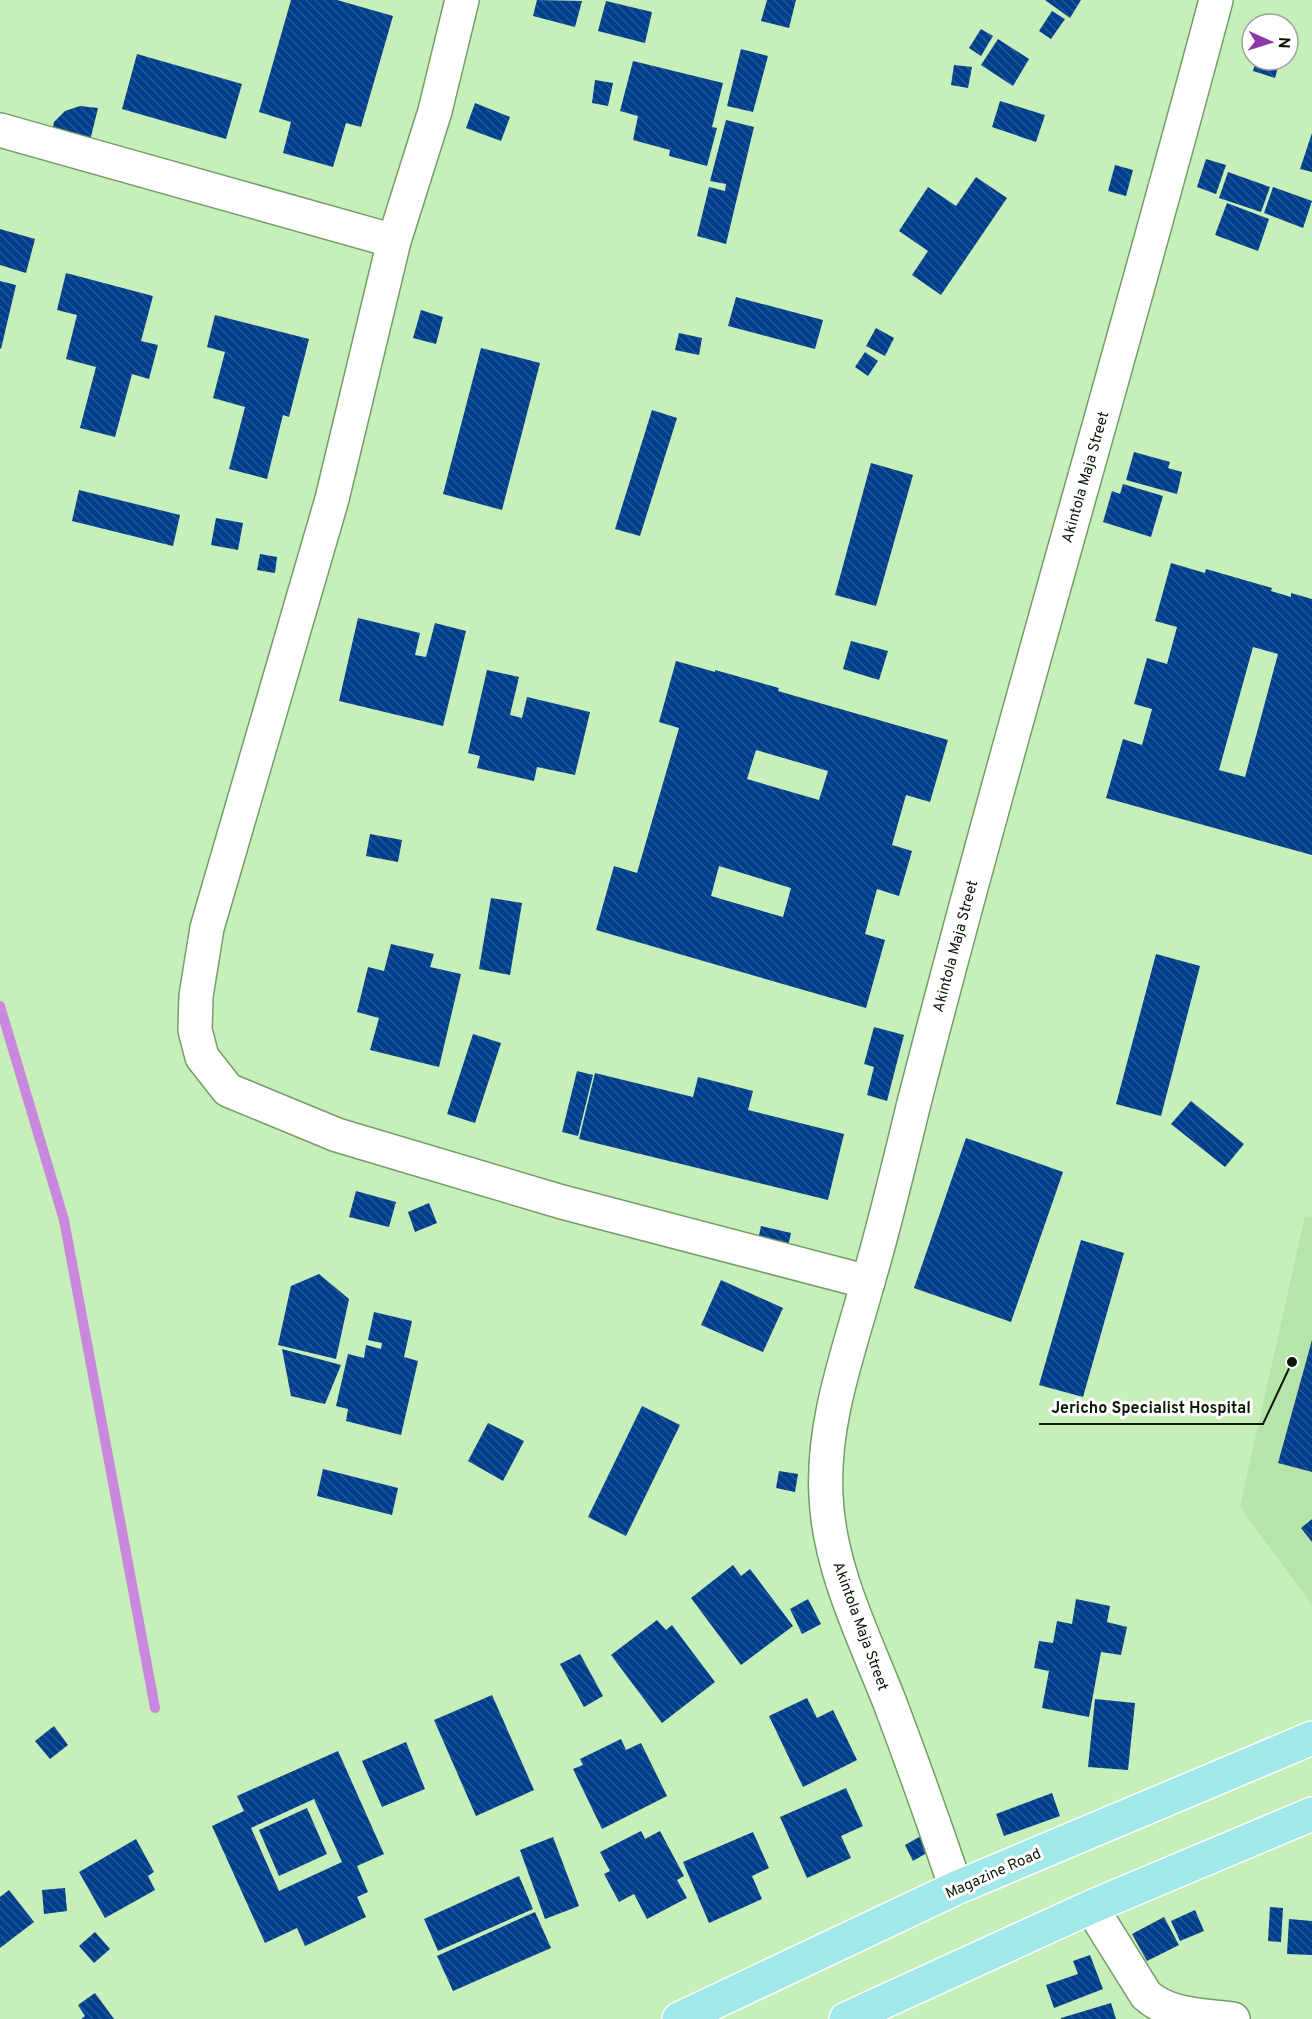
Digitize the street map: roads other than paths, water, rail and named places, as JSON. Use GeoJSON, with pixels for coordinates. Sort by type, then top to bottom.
{"type":"FeatureCollection","features":[{"type":"Feature","properties":{"kind":"main road","name":"Magazine Road"},"geometry":{"type":"LineString","coordinates":[[679,2019],[956,1888],[1312,1738]]}},
{"type":"Feature","properties":{"kind":"main road"},"geometry":{"type":"LineString","coordinates":[[846,2019],[1091,1907],[1312,1814]]}},
{"type":"Feature","properties":{"kind":"street"},"geometry":{"type":"LineString","coordinates":[[462,0],[435,111],[394,241],[332,499],[207,928],[196,996],[195,1030],[202,1057],[228,1090],[337,1134],[562,1202],[868,1282]]}},
{"type":"Feature","properties":{"kind":"street","name":"Akintola Maja Street"},"geometry":{"type":"LineString","coordinates":[[956,1888],[913,1762],[846,1592],[833,1547],[825,1496],[837,1386],[868,1282],[956,940],[1216,0]]}},
{"type":"Feature","properties":{"kind":"street"},"geometry":{"type":"LineString","coordinates":[[0,130],[394,241]]}},
{"type":"Feature","properties":{"kind":"street"},"geometry":{"type":"LineString","coordinates":[[1091,1907],[1146,1995],[1155,2004],[1168,2010],[1233,2019]]}},
{"type":"Feature","properties":{"kind":"waterway"},"geometry":{"type":"LineString","coordinates":[[0,1006],[64,1220],[155,1708]]}},
{"type":"Feature","properties":{"kind":"place","name":"Jericho Specialist Hospital"},"geometry":{"type":"Point","coordinates":[1292,1362]}}]}
